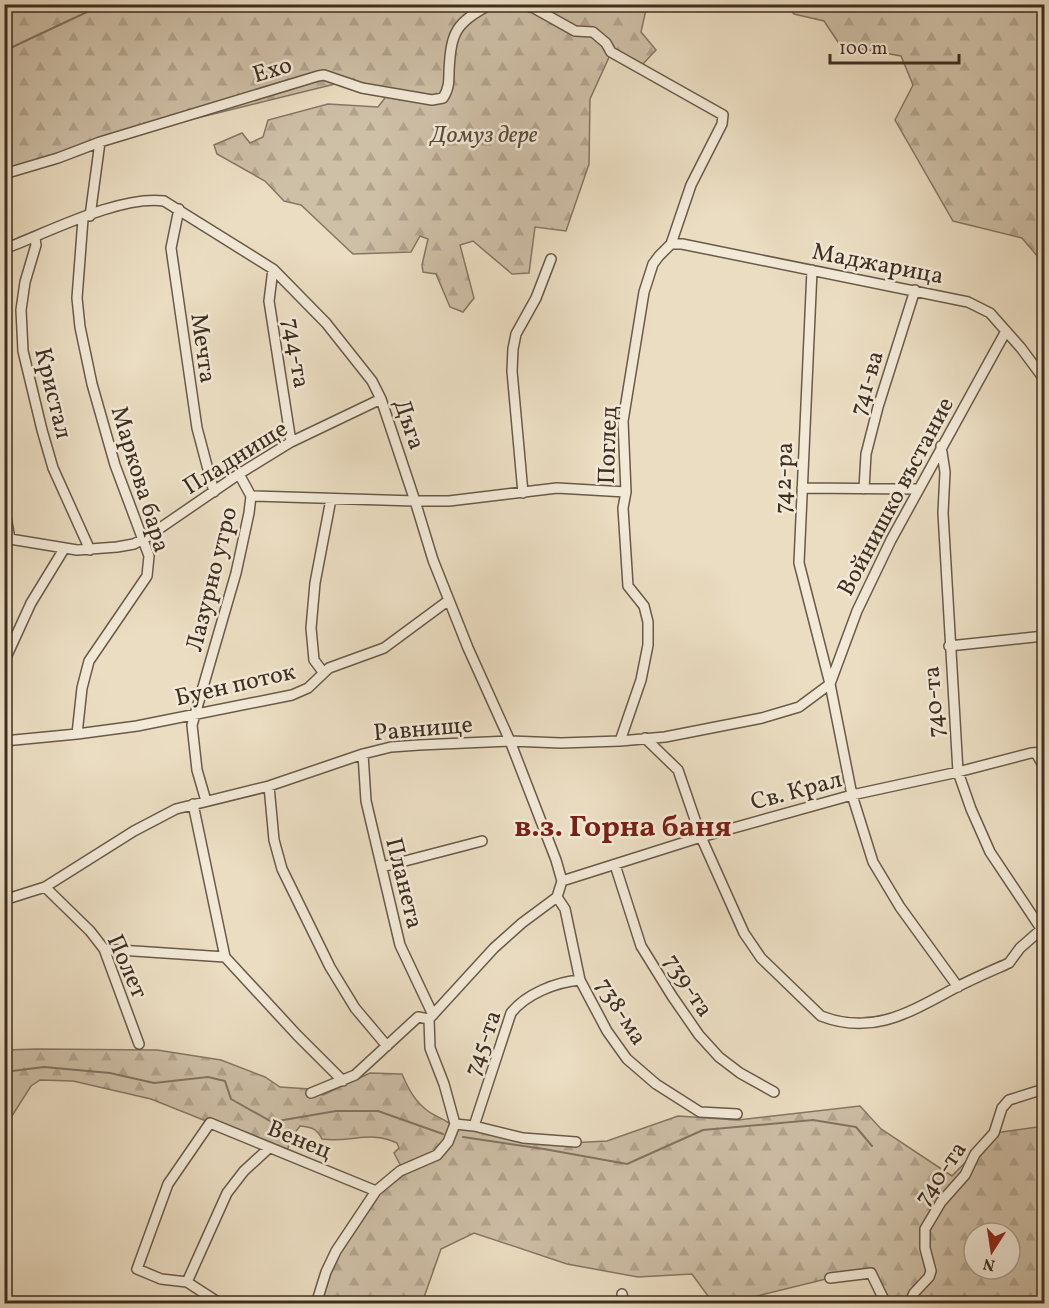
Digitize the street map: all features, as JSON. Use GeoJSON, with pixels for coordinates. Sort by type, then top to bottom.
{"type":"FeatureCollection","features":[{"type":"Feature","properties":{"kind":"street","name":"Ехо"},"geometry":{"type":"LineString","coordinates":[[4,174],[58,158],[100,141],[318,76],[324,75],[362,88],[432,100],[443,98],[448,89],[450,47],[455,32],[467,17],[492,4]]}},
{"type":"Feature","properties":{"kind":"street","name":"Поглед"},"geometry":{"type":"LineString","coordinates":[[520,4],[534,8],[575,31],[592,32],[606,43],[611,52],[723,115],[722,124],[691,185],[671,244],[653,264],[644,292],[623,421],[626,492],[623,508],[628,586],[644,606],[648,622],[648,645],[640,680],[620,741]]}},
{"type":"Feature","properties":{"kind":"street","name":"Маркова бара"},"geometry":{"type":"LineString","coordinates":[[77,734],[82,688],[89,661],[120,614],[135,597],[147,576],[149,556],[115,465],[92,384],[80,327],[77,298],[87,217],[100,141]]}},
{"type":"Feature","properties":{"kind":"street","name":"Дъга"},"geometry":{"type":"LineString","coordinates":[[4,249],[130,203],[150,200],[164,201],[273,269],[303,298],[345,345],[372,381],[381,399],[433,560],[510,741],[562,881]]}},
{"type":"Feature","properties":{"kind":"street","name":"Мечта"},"geometry":{"type":"LineString","coordinates":[[179,209],[171,248],[196,428],[214,492]]}},
{"type":"Feature","properties":{"kind":"street","name":"Кристал"},"geometry":{"type":"LineString","coordinates":[[35,238],[36,245],[25,282],[21,310],[23,351],[53,468],[90,550]]}},
{"type":"Feature","properties":{"kind":"street","name":"Маджарица"},"geometry":{"type":"LineString","coordinates":[[671,244],[682,244],[968,302],[990,313],[1044,379]]}},
{"type":"Feature","properties":{"kind":"street"},"geometry":{"type":"LineString","coordinates":[[523,493],[512,371],[513,349],[516,334],[536,298],[551,259]]}},
{"type":"Feature","properties":{"kind":"street","name":"744-та"},"geometry":{"type":"LineString","coordinates":[[273,269],[269,301],[291,442]]}},
{"type":"Feature","properties":{"kind":"street","name":"742-ра"},"geometry":{"type":"LineString","coordinates":[[812,270],[799,563],[830,684],[852,795],[873,862],[900,907],[958,987]]}},
{"type":"Feature","properties":{"kind":"street","name":"741-ва"},"geometry":{"type":"LineString","coordinates":[[864,489],[866,454],[878,407],[915,290]]}},
{"type":"Feature","properties":{"kind":"street","name":"Войнишко въстание"},"geometry":{"type":"LineString","coordinates":[[830,684],[856,611],[891,540],[1006,331]]}},
{"type":"Feature","properties":{"kind":"street","name":"Пладнище"},"geometry":{"type":"LineString","coordinates":[[8,538],[64,549],[90,550],[125,546],[142,539],[291,442],[381,399]]}},
{"type":"Feature","properties":{"kind":"street","name":"740-та"},"geometry":{"type":"LineString","coordinates":[[941,446],[945,472],[943,513],[958,772],[990,852],[1044,930]]}},
{"type":"Feature","properties":{"kind":"street","name":"Лазурно утро"},"geometry":{"type":"LineString","coordinates":[[206,801],[194,746],[192,725],[236,573],[249,513],[250,496],[239,474]]}},
{"type":"Feature","properties":{"kind":"street"},"geometry":{"type":"LineString","coordinates":[[250,496],[449,501],[569,487],[603,492],[626,492]]}},
{"type":"Feature","properties":{"kind":"street"},"geometry":{"type":"LineString","coordinates":[[802,488],[918,489]]}},
{"type":"Feature","properties":{"kind":"street"},"geometry":{"type":"LineString","coordinates":[[323,672],[314,660],[311,628],[315,583],[332,499]]}},
{"type":"Feature","properties":{"kind":"street"},"geometry":{"type":"LineString","coordinates":[[4,506],[8,538]]}},
{"type":"Feature","properties":{"kind":"street"},"geometry":{"type":"LineString","coordinates":[[4,662],[31,603],[64,549]]}},
{"type":"Feature","properties":{"kind":"street","name":"Буен поток"},"geometry":{"type":"LineString","coordinates":[[4,741],[77,734],[292,694],[309,688],[323,672],[338,664],[384,648],[449,600]]}},
{"type":"Feature","properties":{"kind":"street"},"geometry":{"type":"LineString","coordinates":[[949,646],[1044,636]]}},
{"type":"Feature","properties":{"kind":"street","name":"Равнище"},"geometry":{"type":"LineString","coordinates":[[4,900],[45,887],[134,831],[176,809],[269,786],[363,754],[391,747],[510,741],[561,743],[620,741],[665,737],[762,718],[799,707],[830,684]]}},
{"type":"Feature","properties":{"kind":"street"},"geometry":{"type":"LineString","coordinates":[[645,738],[678,770],[701,837],[744,933],[761,958],[820,1016],[833,1021],[854,1024],[875,1023],[903,1016],[1009,963],[1020,948],[1044,930]]}},
{"type":"Feature","properties":{"kind":"street"},"geometry":{"type":"LineString","coordinates":[[1040,752],[1044,767]]}},
{"type":"Feature","properties":{"kind":"street","name":"Св. Крал"},"geometry":{"type":"LineString","coordinates":[[562,881],[701,837],[852,795],[1040,752]]}},
{"type":"Feature","properties":{"kind":"street","name":"Планета"},"geometry":{"type":"LineString","coordinates":[[363,754],[366,801],[400,945],[431,1017]]}},
{"type":"Feature","properties":{"kind":"street"},"geometry":{"type":"LineString","coordinates":[[269,786],[274,840],[282,869],[330,967],[355,1008],[387,1046]]}},
{"type":"Feature","properties":{"kind":"street"},"geometry":{"type":"LineString","coordinates":[[194,804],[225,957],[343,1081]]}},
{"type":"Feature","properties":{"kind":"street"},"geometry":{"type":"LineString","coordinates":[[382,867],[482,841]]}},
{"type":"Feature","properties":{"kind":"street","name":"739-та"},"geometry":{"type":"LineString","coordinates":[[615,865],[641,946],[699,1035],[719,1057],[740,1073],[774,1092]]}},
{"type":"Feature","properties":{"kind":"street"},"geometry":{"type":"LineString","coordinates":[[316,1304],[320,1287],[336,1251],[376,1191],[400,1171],[437,1155],[448,1142],[455,1124],[444,1084],[430,1048],[431,1017],[494,948],[522,923],[557,897],[562,881]]}},
{"type":"Feature","properties":{"kind":"street","name":"Полет"},"geometry":{"type":"LineString","coordinates":[[45,887],[104,949],[139,1044]]}},
{"type":"Feature","properties":{"kind":"street","name":"738-ма"},"geometry":{"type":"LineString","coordinates":[[557,897],[565,909],[580,980],[608,1031],[627,1059],[656,1084],[700,1112],[737,1114]]}},
{"type":"Feature","properties":{"kind":"street"},"geometry":{"type":"LineString","coordinates":[[104,949],[225,957]]}},
{"type":"Feature","properties":{"kind":"street","name":"745-та"},"geometry":{"type":"LineString","coordinates":[[474,1126],[511,1013],[519,1002],[565,981],[580,980]]}},
{"type":"Feature","properties":{"kind":"street"},"geometry":{"type":"LineString","coordinates":[[311,1093],[355,1075],[418,1017],[431,1017]]}},
{"type":"Feature","properties":{"kind":"street","name":"740-та"},"geometry":{"type":"LineString","coordinates":[[909,1304],[931,1270],[925,1248],[925,1228],[941,1202],[965,1175],[975,1154],[994,1133],[1002,1108],[1009,1100],[1044,1089]]}},
{"type":"Feature","properties":{"kind":"street","name":"Венец"},"geometry":{"type":"LineString","coordinates":[[188,1282],[160,1279],[137,1269],[168,1184],[210,1123],[376,1191]]}},
{"type":"Feature","properties":{"kind":"street"},"geometry":{"type":"LineString","coordinates":[[455,1124],[474,1126],[523,1138],[576,1142]]}},
{"type":"Feature","properties":{"kind":"street"},"geometry":{"type":"LineString","coordinates":[[221,1304],[188,1282],[227,1194],[244,1171],[269,1148]]}},
{"type":"Feature","properties":{"kind":"street"},"geometry":{"type":"LineString","coordinates":[[830,1278],[871,1273],[886,1304]]}},
{"type":"Feature","properties":{"kind":"green space","name":"Домуз дере"},"geometry":{"type":"Polygon","coordinates":[[[5,5],[647,5],[641,32],[656,50],[643,64],[611,53],[590,99],[589,164],[566,231],[535,227],[529,273],[512,274],[473,241],[460,245],[474,298],[463,312],[450,307],[436,274],[423,272],[422,265],[428,239],[420,236],[411,252],[353,254],[301,205],[284,201],[265,181],[217,154],[214,145],[242,133],[250,143],[263,137],[268,120],[328,104],[378,107],[385,98],[364,83],[335,84],[100,142],[5,174],[5,5]]]}},
{"type":"Feature","properties":{"kind":"green space"},"geometry":{"type":"Polygon","coordinates":[[[787,5],[1044,5],[1044,264],[1022,238],[953,221],[895,120],[913,85],[901,56],[840,45],[824,21],[794,14],[787,5]]]}},
{"type":"Feature","properties":{"kind":"green space"},"geometry":{"type":"Polygon","coordinates":[[[37,1049],[157,1050],[221,1060],[265,1077],[280,1087],[310,1089],[323,1095],[370,1073],[402,1074],[419,1103],[430,1113],[450,1124],[437,1155],[455,1124],[569,1143],[607,1141],[678,1116],[738,1120],[860,1106],[881,1129],[952,1176],[994,1133],[1044,1126],[1044,1303],[886,1303],[870,1273],[830,1278],[729,1303],[713,1303],[692,1274],[638,1277],[567,1264],[474,1233],[441,1249],[422,1303],[321,1303],[330,1266],[376,1191],[403,1170],[394,1153],[399,1148],[397,1143],[378,1137],[322,1139],[314,1129],[300,1126],[293,1135],[286,1153],[151,1099],[73,1081],[40,1080],[31,1086],[5,1127],[5,1050],[37,1049]]]}},
{"type":"Feature","properties":{"kind":"waterway","name":"Домуз дере"},"geometry":{"type":"LineString","coordinates":[[4,51],[104,4]]}},
{"type":"Feature","properties":{"kind":"waterway"},"geometry":{"type":"LineString","coordinates":[[4,1072],[44,1067],[110,1073],[154,1083],[208,1077],[225,1081],[231,1099],[272,1122],[336,1111],[378,1111],[443,1134]]}},
{"type":"Feature","properties":{"kind":"waterway"},"geometry":{"type":"LineString","coordinates":[[463,1137],[627,1164],[703,1130],[813,1120],[856,1127],[872,1146]]}},
{"type":"Feature","properties":{"kind":"district","name":"в.з. Горна баня"},"geometry":{"type":"Point","coordinates":[623,826]}}]}
